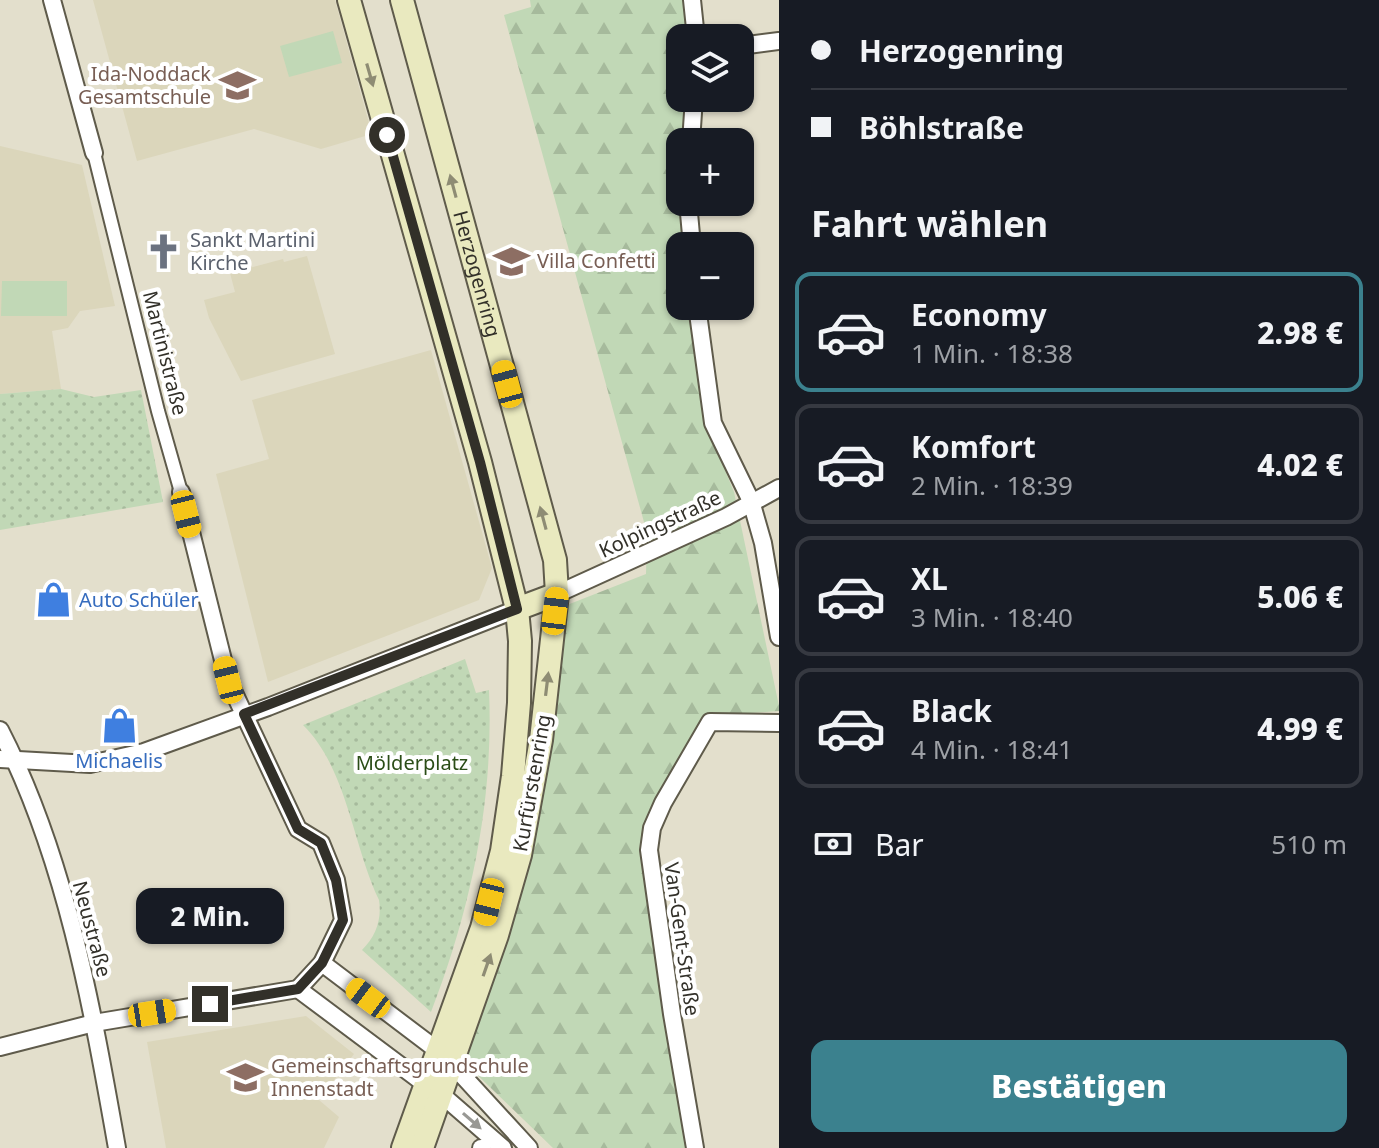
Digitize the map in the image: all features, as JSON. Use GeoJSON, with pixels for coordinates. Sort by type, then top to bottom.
{"type":"FeatureCollection","features":[{"type":"Feature","properties":{"kind":"main road"},"geometry":{"type":"LineString","coordinates":[[349,0],[480,462],[517,609],[557,594]]}},
{"type":"Feature","properties":{"kind":"main road","name":"Herzogenring"},"geometry":{"type":"LineString","coordinates":[[402,0],[555,560],[557,594]]}},
{"type":"Feature","properties":{"kind":"main road","name":"Kurfürstenring"},"geometry":{"type":"LineString","coordinates":[[445,1057],[497,935],[520,855],[541,740],[557,594]]}},
{"type":"Feature","properties":{"kind":"main road","name":"Kurfürstenring"},"geometry":{"type":"LineString","coordinates":[[422,1148],[434,1089],[502,851],[519,703],[517,609]]}},
{"type":"Feature","properties":{"kind":"main road","name":"Kurfürstenring"},"geometry":{"type":"LineString","coordinates":[[403,1148],[434,1089]]}},
{"type":"Feature","properties":{"kind":"street","name":"Martinistraße"},"geometry":{"type":"LineString","coordinates":[[52,0],[228,680],[244,714]]}},
{"type":"Feature","properties":{"kind":"street"},"geometry":{"type":"LineString","coordinates":[[692,0],[695,24]]}},
{"type":"Feature","properties":{"kind":"street"},"geometry":{"type":"LineString","coordinates":[[754,44],[779,41]]}},
{"type":"Feature","properties":{"kind":"street"},"geometry":{"type":"LineString","coordinates":[[698,320],[713,423],[751,501],[763,543],[779,637]]}},
{"type":"Feature","properties":{"kind":"street","name":"Kolpingstraße"},"geometry":{"type":"LineString","coordinates":[[557,594],[726,517],[779,488]]}},
{"type":"Feature","properties":{"kind":"street"},"geometry":{"type":"LineString","coordinates":[[8,760],[90,764],[144,752],[517,609]]}},
{"type":"Feature","properties":{"kind":"street"},"geometry":{"type":"LineString","coordinates":[[0,1047],[94,1023],[298,989],[322,963],[343,920],[336,880],[321,843],[298,829],[244,714]]}},
{"type":"Feature","properties":{"kind":"street","name":"Van-Gent-Straße"},"geometry":{"type":"LineString","coordinates":[[695,1148],[656,908],[649,850],[652,828],[710,722],[779,723]]}},
{"type":"Feature","properties":{"kind":"street","name":"Neustraße"},"geometry":{"type":"LineString","coordinates":[[0,730],[8,760],[79,949],[117,1148]]}},
{"type":"Feature","properties":{"kind":"street"},"geometry":{"type":"LineString","coordinates":[[322,963],[445,1057],[529,1148]]}},
{"type":"Feature","properties":{"kind":"street"},"geometry":{"type":"LineString","coordinates":[[298,989],[434,1089],[503,1148]]}},
{"type":"Feature","properties":{"kind":"shaded area","name":"Ida-Noddack Gesamtschule"},"geometry":{"type":"Polygon","coordinates":[[[93,0],[335,0],[372,134],[321,149],[254,129],[137,161],[93,0]]]}},
{"type":"Feature","properties":{"kind":"shaded area"},"geometry":{"type":"Polygon","coordinates":[[[0,146],[82,165],[115,306],[80,311],[68,328],[52,331],[61,389],[0,394],[0,146]]]}},
{"type":"Feature","properties":{"kind":"shaded area"},"geometry":{"type":"Polygon","coordinates":[[[307,256],[335,354],[241,381],[209,318],[204,300],[235,292],[230,273],[307,256]]]}},
{"type":"Feature","properties":{"kind":"shaded area"},"geometry":{"type":"Polygon","coordinates":[[[431,350],[492,568],[479,600],[268,682],[216,474],[269,459],[252,400],[431,350]]]}},
{"type":"Feature","properties":{"kind":"shaded area","name":"Gemeinschaftsgrundschule Innenstadt"},"geometry":{"type":"Polygon","coordinates":[[[306,1016],[354,1054],[319,1100],[339,1117],[324,1148],[166,1148],[147,1042],[306,1016]]]}},
{"type":"Feature","properties":{"kind":"green space"},"geometry":{"type":"Polygon","coordinates":[[[530,0],[686,0],[688,24],[666,24],[666,112],[686,112],[685,128],[666,128],[666,216],[682,216],[683,232],[666,232],[666,320],[692,320],[707,426],[734,492],[779,706],[779,711],[708,716],[648,830],[692,1148],[553,1148],[464,1062],[567,605],[646,574],[647,533],[504,15],[531,7],[530,0]]]}},
{"type":"Feature","properties":{"kind":"green space"},"geometry":{"type":"Polygon","coordinates":[[[333,31],[342,63],[289,77],[280,46],[333,31]]]}},
{"type":"Feature","properties":{"kind":"green space"},"geometry":{"type":"Polygon","coordinates":[[[2,281],[67,281],[67,316],[1,316],[2,281]]]}},
{"type":"Feature","properties":{"kind":"green space"},"geometry":{"type":"Polygon","coordinates":[[[61,389],[94,397],[141,390],[163,502],[0,530],[0,394],[61,389]]]}},
{"type":"Feature","properties":{"kind":"green space","name":"Mölderplatz"},"geometry":{"type":"Polygon","coordinates":[[[465,659],[476,693],[489,690],[488,772],[477,854],[468,894],[458,934],[431,1012],[362,950],[377,927],[379,900],[340,785],[318,743],[303,725],[465,659]]]}},
{"type":"Feature","properties":{"kind":"place","name":"Ida-Noddack Gesamtschule"},"geometry":{"type":"Point","coordinates":[237,86]}},
{"type":"Feature","properties":{"kind":"place","name":"Sankt Martini Kirche"},"geometry":{"type":"Point","coordinates":[164,251]}},
{"type":"Feature","properties":{"kind":"place","name":"Villa Confetti"},"geometry":{"type":"Point","coordinates":[511,261]}},
{"type":"Feature","properties":{"kind":"place","name":"Auto Schüler"},"geometry":{"type":"Point","coordinates":[53,600]}},
{"type":"Feature","properties":{"kind":"place","name":"Michaelis"},"geometry":{"type":"Point","coordinates":[119,726]}},
{"type":"Feature","properties":{"kind":"place","name":"Gemeinschaftsgrundschule Innenstadt"},"geometry":{"type":"Point","coordinates":[245,1077]}},
{"type":"Feature","properties":{"kind":"route"},"geometry":{"type":"LineString","coordinates":[[210,1004],[298,989],[322,963],[343,920],[336,880],[321,843],[298,829],[244,714],[517,609],[480,462],[387,135]]}}]}
